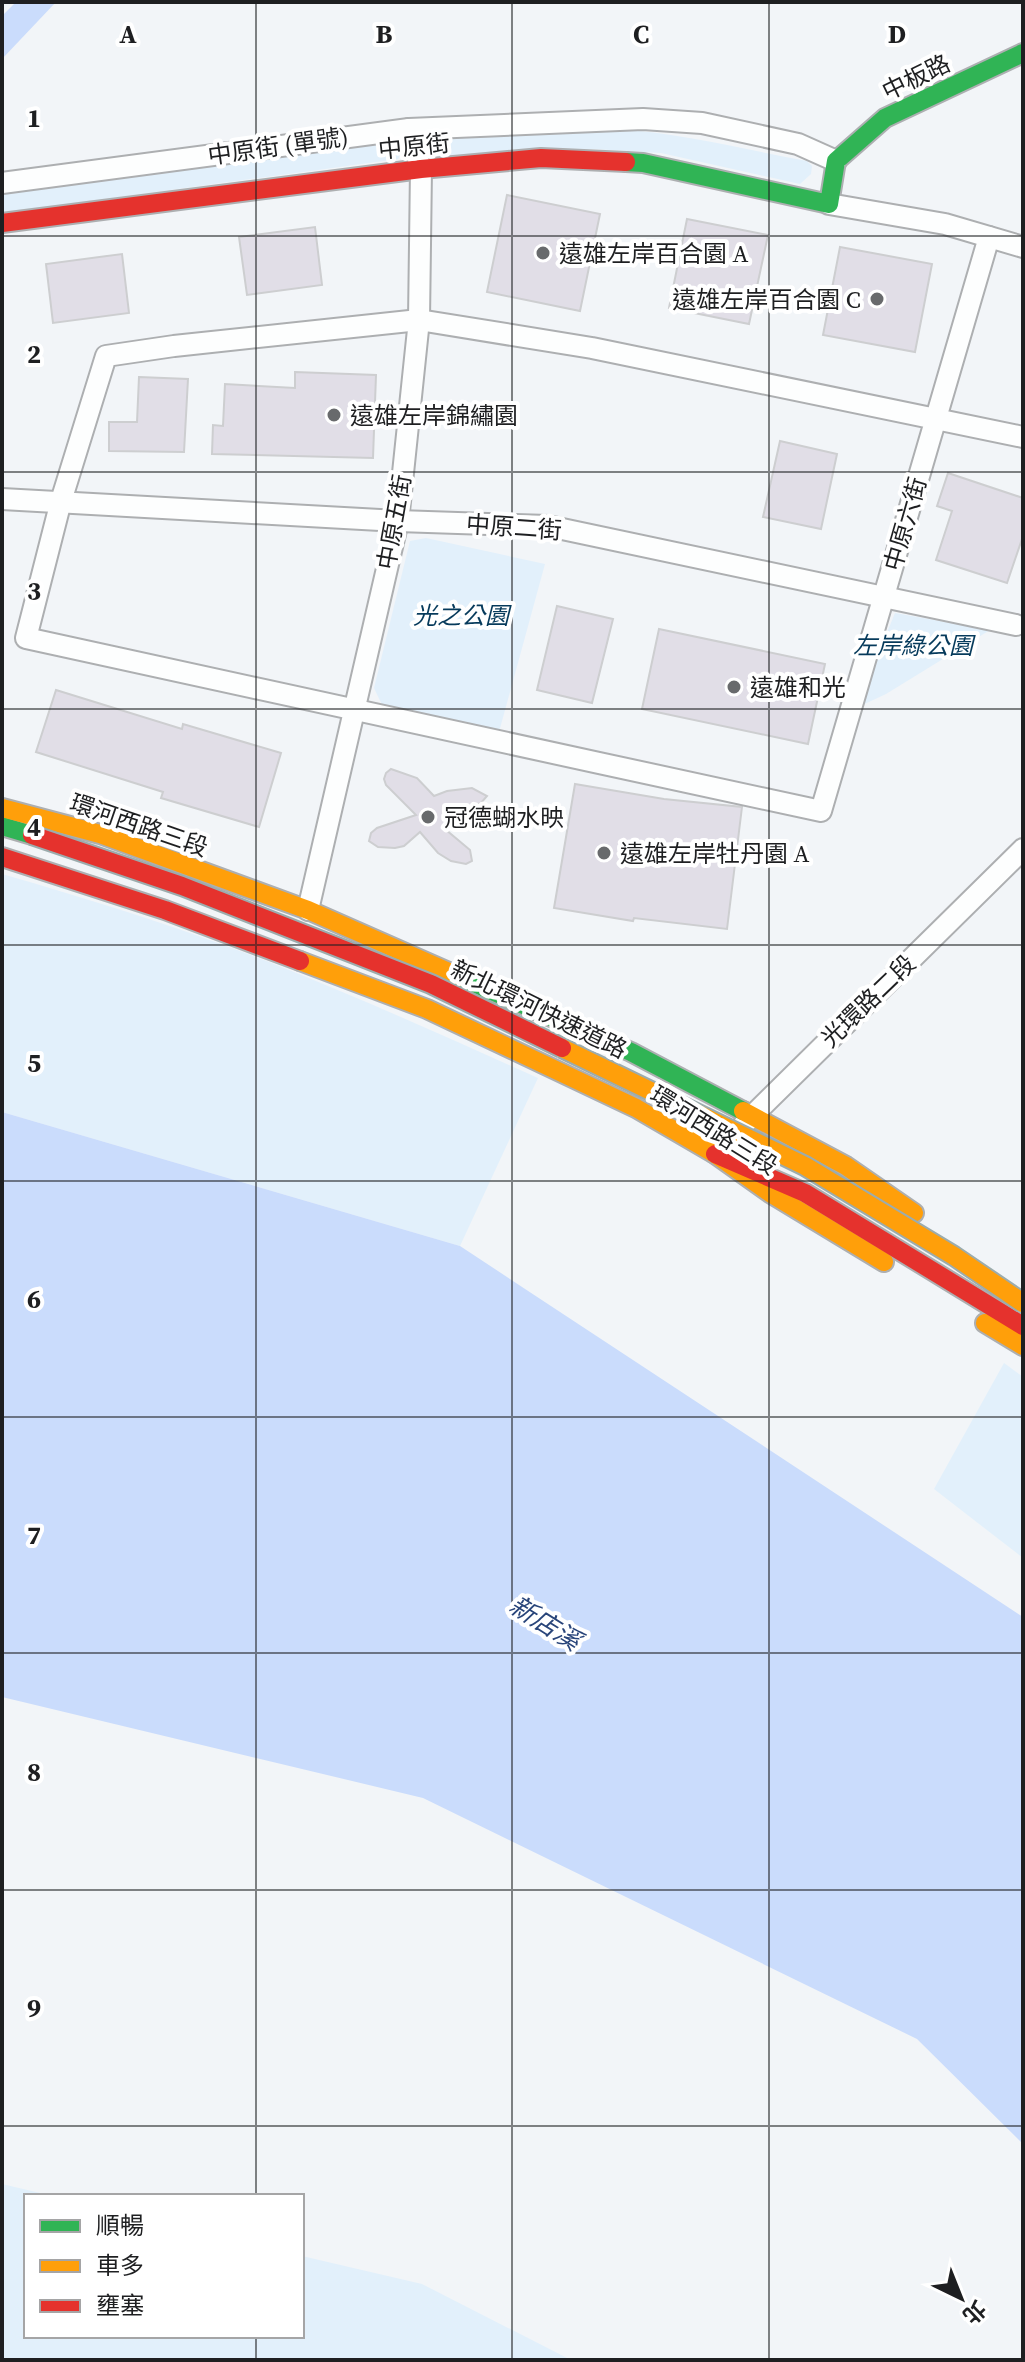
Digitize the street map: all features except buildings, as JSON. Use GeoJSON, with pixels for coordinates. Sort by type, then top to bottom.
{"type":"FeatureCollection","features":[{"type":"Feature","properties":{"kind":"main road","name":"中板路"},"geometry":{"type":"LineString","coordinates":[[836,161],[885,118],[1023,53]]}},
{"type":"Feature","properties":{"kind":"main road","name":"中原街"},"geometry":{"type":"LineString","coordinates":[[2,223],[421,169],[541,158],[643,163],[829,204]]}},
{"type":"Feature","properties":{"kind":"main road"},"geometry":{"type":"LineString","coordinates":[[829,204],[836,161]]}},
{"type":"Feature","properties":{"kind":"main road","name":"環河西路三段"},"geometry":{"type":"LineString","coordinates":[[2,808],[100,834],[308,910],[631,1052],[846,1166],[1023,1289]]}},
{"type":"Feature","properties":{"kind":"main road","name":"新北環河快速道路"},"geometry":{"type":"LineString","coordinates":[[2,826],[182,886],[431,984],[805,1166],[954,1256],[1019,1316]]}},
{"type":"Feature","properties":{"kind":"main road","name":"環河西路三段"},"geometry":{"type":"LineString","coordinates":[[2,857],[165,910],[427,1009],[636,1108],[1023,1346]]}},
{"type":"Feature","properties":{"kind":"main road","name":"新北環河快速道路"},"geometry":{"type":"LineString","coordinates":[[715,1154],[805,1193],[1019,1316]]}},
{"type":"Feature","properties":{"kind":"street","name":"中原街 (單號)"},"geometry":{"type":"LineString","coordinates":[[2,183],[409,129],[643,119],[702,123],[798,144],[836,161]]}},
{"type":"Feature","properties":{"kind":"street","name":"中原五街"},"geometry":{"type":"LineString","coordinates":[[308,910],[398,521],[419,320],[421,169],[409,129]]}},
{"type":"Feature","properties":{"kind":"street"},"geometry":{"type":"LineString","coordinates":[[829,204],[945,224],[1023,247]]}},
{"type":"Feature","properties":{"kind":"street","name":"中原六街"},"geometry":{"type":"LineString","coordinates":[[352,712],[821,811],[989,237]]}},
{"type":"Feature","properties":{"kind":"street"},"geometry":{"type":"LineString","coordinates":[[352,712],[26,638],[61,501],[106,356],[419,320],[592,348],[1023,437]]}},
{"type":"Feature","properties":{"kind":"street","name":"中原二街"},"geometry":{"type":"LineString","coordinates":[[2,499],[398,521],[548,526],[1016,625]]}},
{"type":"Feature","properties":{"kind":"street","name":"光環路二段"},"geometry":{"type":"LineString","coordinates":[[715,1154],[1023,849]]}},
{"type":"Feature","properties":{"kind":"green space"},"geometry":{"type":"Polygon","coordinates":[[[615,129],[688,138],[807,161],[812,166],[811,174],[800,184],[661,153],[593,149],[440,157],[425,146],[426,138],[615,129]]]}},
{"type":"Feature","properties":{"kind":"green space"},"geometry":{"type":"Polygon","coordinates":[[[392,139],[401,154],[398,159],[2,213],[2,190],[392,139]]]}},
{"type":"Feature","properties":{"kind":"green space","name":"光之公園"},"geometry":{"type":"Polygon","coordinates":[[[426,538],[545,564],[499,732],[383,707],[374,688],[410,541],[426,538]]]}},
{"type":"Feature","properties":{"kind":"green space","name":"左岸綠公園"},"geometry":{"type":"Polygon","coordinates":[[[895,613],[990,630],[886,694],[856,708],[895,613]]]}},
{"type":"Feature","properties":{"kind":"green space"},"geometry":{"type":"Polygon","coordinates":[[[2,874],[136,915],[269,962],[538,1078],[460,1246],[2,1112],[2,874]]]}},
{"type":"Feature","properties":{"kind":"green space"},"geometry":{"type":"Polygon","coordinates":[[[1004,1363],[1023,1377],[1023,1558],[934,1489],[1004,1363]]]}},
{"type":"Feature","properties":{"kind":"green space"},"geometry":{"type":"Polygon","coordinates":[[[2,2184],[44,2194],[24,2194],[24,2338],[304,2338],[304,2256],[422,2284],[571,2360],[2,2360],[2,2184]]]}},
{"type":"Feature","properties":{"kind":"water"},"geometry":{"type":"Polygon","coordinates":[[[16,2],[56,2],[2,59],[2,16],[16,2]]]}},
{"type":"Feature","properties":{"kind":"water","name":"新店溪"},"geometry":{"type":"Polygon","coordinates":[[[2,1112],[460,1246],[1023,1617],[1023,2144],[917,2039],[423,1798],[2,1697],[2,1112]]]}},
{"type":"Feature","properties":{"kind":"traffic: fast"},"geometry":{"type":"LineString","coordinates":[[626,162],[643,163],[829,204],[836,161],[885,118],[1023,53]]}},
{"type":"Feature","properties":{"kind":"traffic: fast"},"geometry":{"type":"LineString","coordinates":[[2,826],[32,835]]}},
{"type":"Feature","properties":{"kind":"traffic: fast"},"geometry":{"type":"LineString","coordinates":[[460,977],[631,1052],[743,1111]]}},
{"type":"Feature","properties":{"kind":"traffic: slow"},"geometry":{"type":"LineString","coordinates":[[2,808],[100,834],[308,910],[460,977]]}},
{"type":"Feature","properties":{"kind":"traffic: slow"},"geometry":{"type":"LineString","coordinates":[[300,961],[427,1009],[636,1108],[715,1154],[770,1193],[884,1262]]}},
{"type":"Feature","properties":{"kind":"traffic: slow"},"geometry":{"type":"LineString","coordinates":[[562,1048],[805,1166],[954,1256],[1023,1303]]}},
{"type":"Feature","properties":{"kind":"traffic: slow"},"geometry":{"type":"LineString","coordinates":[[743,1111],[846,1166],[914,1213]]}},
{"type":"Feature","properties":{"kind":"traffic: slow"},"geometry":{"type":"LineString","coordinates":[[985,1323],[1023,1346]]}},
{"type":"Feature","properties":{"kind":"traffic: jam"},"geometry":{"type":"LineString","coordinates":[[2,223],[421,169],[541,158],[626,162]]}},
{"type":"Feature","properties":{"kind":"traffic: jam"},"geometry":{"type":"LineString","coordinates":[[32,835],[182,886],[431,984],[562,1048]]}},
{"type":"Feature","properties":{"kind":"traffic: jam"},"geometry":{"type":"LineString","coordinates":[[2,857],[165,910],[300,961]]}},
{"type":"Feature","properties":{"kind":"traffic: jam"},"geometry":{"type":"LineString","coordinates":[[715,1154],[805,1193],[1023,1326]]}},
{"type":"Feature","properties":{"kind":"place","name":"遠雄左岸百合園 A"},"geometry":{"type":"Point","coordinates":[543,253]}},
{"type":"Feature","properties":{"kind":"place","name":"遠雄左岸百合園 C"},"geometry":{"type":"Point","coordinates":[877,299]}},
{"type":"Feature","properties":{"kind":"place","name":"遠雄左岸錦繡園"},"geometry":{"type":"Point","coordinates":[334,415]}},
{"type":"Feature","properties":{"kind":"place","name":"遠雄和光"},"geometry":{"type":"Point","coordinates":[734,687]}},
{"type":"Feature","properties":{"kind":"place","name":"冠德蝴水映"},"geometry":{"type":"Point","coordinates":[428,817]}},
{"type":"Feature","properties":{"kind":"place","name":"遠雄左岸牡丹園 A"},"geometry":{"type":"Point","coordinates":[604,853]}}]}
